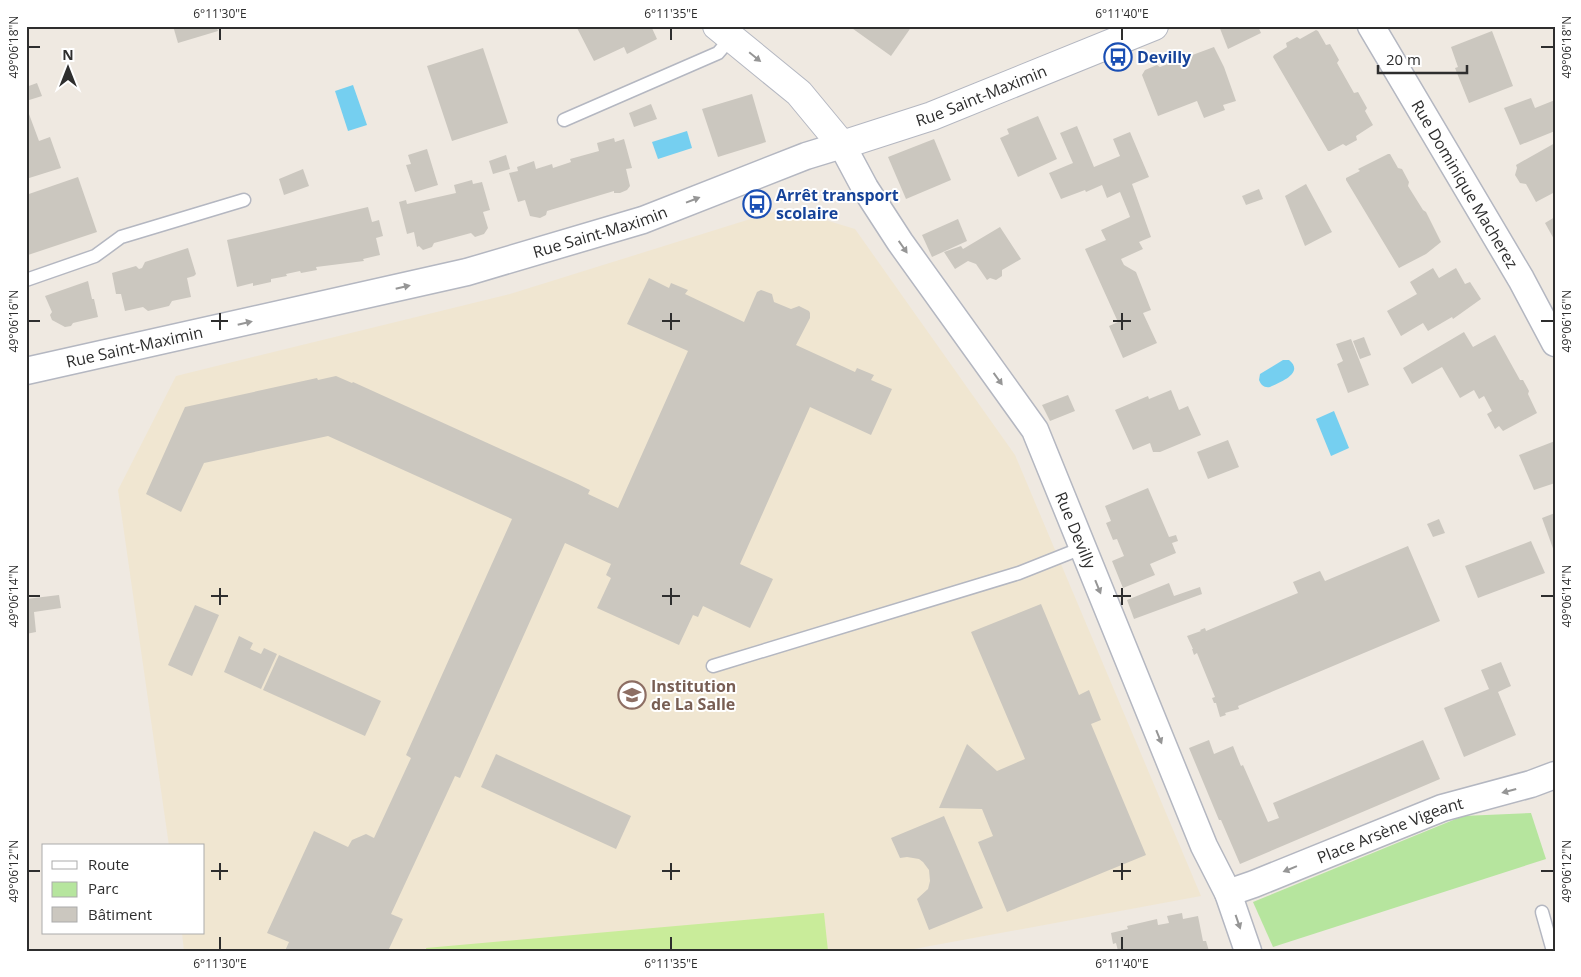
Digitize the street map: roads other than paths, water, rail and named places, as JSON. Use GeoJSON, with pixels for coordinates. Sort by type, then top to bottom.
{"type":"FeatureCollection","features":[{"type":"Feature","properties":{"kind":"street","name":"Rue Saint-Maximin"},"geometry":{"type":"LineString","coordinates":[[26,371],[467,272],[643,220],[806,156],[932,116],[1154,26]]}},
{"type":"Feature","properties":{"kind":"street","name":"Rue Dominique Macherez"},"geometry":{"type":"LineString","coordinates":[[1371,26],[1521,279],[1555,343]]}},
{"type":"Feature","properties":{"kind":"street"},"geometry":{"type":"LineString","coordinates":[[724,32],[799,93],[842,145]]}},
{"type":"Feature","properties":{"kind":"street","name":"Rue Devilly"},"geometry":{"type":"LineString","coordinates":[[842,145],[865,188],[900,242],[1035,430],[1204,846],[1228,893],[1248,951]]}},
{"type":"Feature","properties":{"kind":"street","name":"Place Arsène Vigeant"},"geometry":{"type":"LineString","coordinates":[[1228,893],[1442,808],[1531,784],[1555,775]]}},
{"type":"Feature","properties":{"kind":"lane"},"geometry":{"type":"LineString","coordinates":[[564,120],[718,53],[724,32]]}},
{"type":"Feature","properties":{"kind":"lane"},"geometry":{"type":"LineString","coordinates":[[26,280],[95,256],[121,237],[244,200]]}},
{"type":"Feature","properties":{"kind":"lane"},"geometry":{"type":"LineString","coordinates":[[713,666],[1019,573],[1082,548]]}},
{"type":"Feature","properties":{"kind":"lane"},"geometry":{"type":"LineString","coordinates":[[1542,912],[1553,951]]}},
{"type":"Feature","properties":{"kind":"water"},"geometry":{"type":"Polygon","coordinates":[[[353,85],[367,125],[348,131],[335,91],[353,85]]]}},
{"type":"Feature","properties":{"kind":"water"},"geometry":{"type":"Polygon","coordinates":[[[687,131],[692,148],[658,159],[652,142],[687,131]]]}},
{"type":"Feature","properties":{"kind":"water"},"geometry":{"type":"Polygon","coordinates":[[[1283,360],[1289,360],[1293,365],[1293,373],[1285,380],[1270,387],[1263,386],[1259,380],[1260,374],[1283,360]]]}},
{"type":"Feature","properties":{"kind":"water"},"geometry":{"type":"Polygon","coordinates":[[[1334,411],[1349,448],[1331,456],[1316,419],[1334,411]]]}},
{"type":"Feature","properties":{"kind":"place","name":"Devilly"},"geometry":{"type":"Point","coordinates":[1118,57]}},
{"type":"Feature","properties":{"kind":"place","name":"Arrêt transport scolaire"},"geometry":{"type":"Point","coordinates":[757,204]}},
{"type":"Feature","properties":{"kind":"place","name":"Institution de La Salle"},"geometry":{"type":"Point","coordinates":[632,695]}}]}
